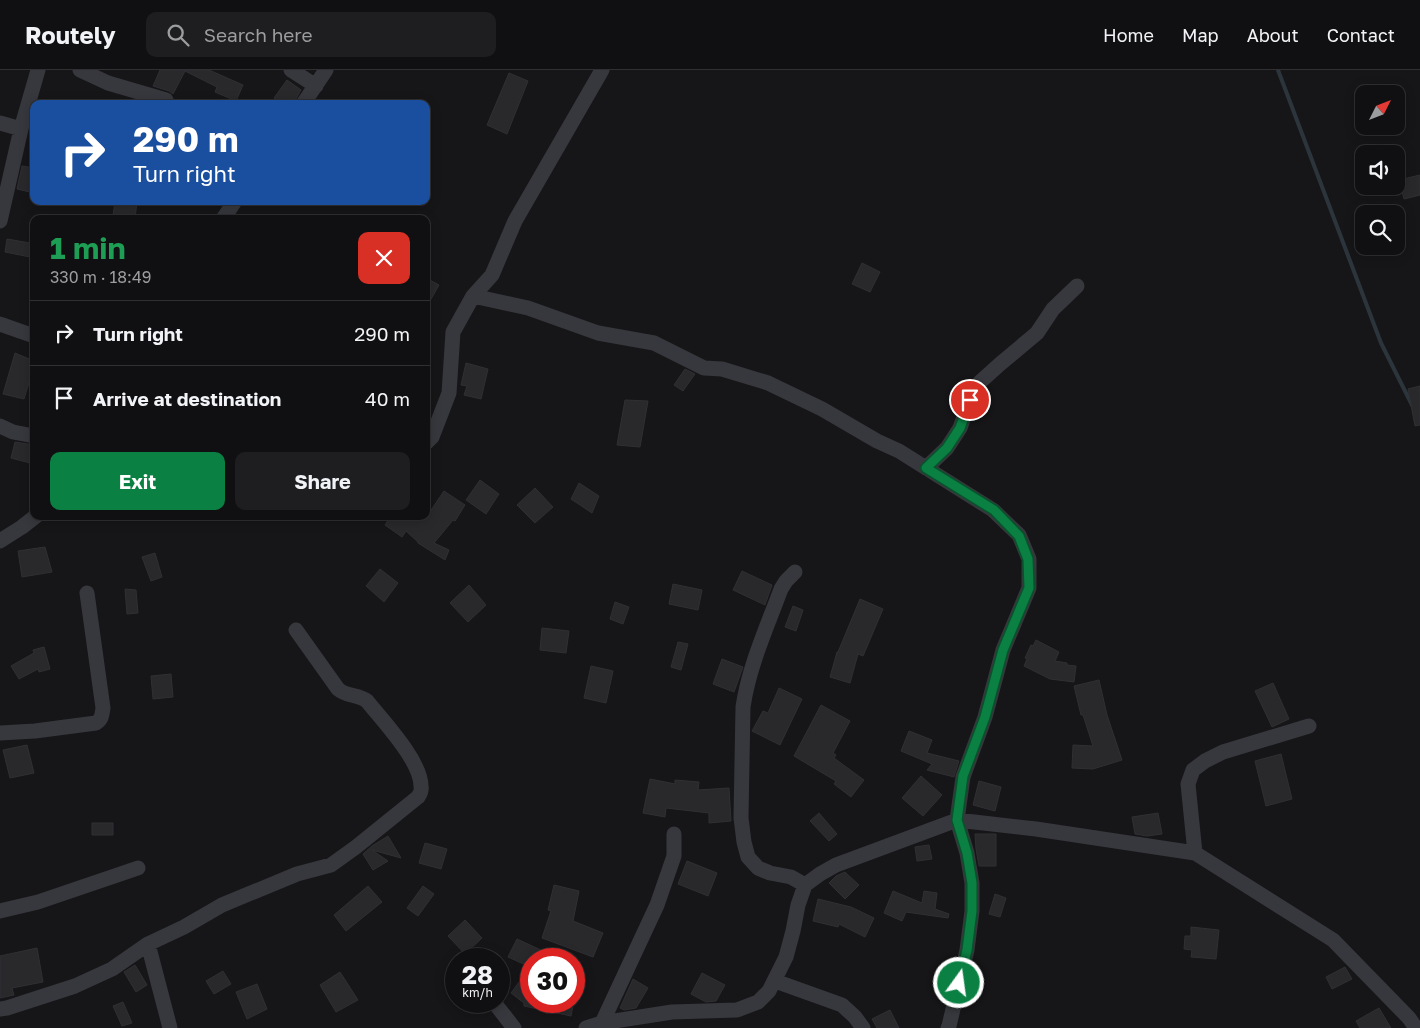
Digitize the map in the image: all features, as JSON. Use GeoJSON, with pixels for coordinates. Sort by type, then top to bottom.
{"type":"FeatureCollection","features":[{"type":"Feature","properties":{"kind":"street"},"geometry":{"type":"LineString","coordinates":[[0,221],[20,129],[38,70]]}},
{"type":"Feature","properties":{"kind":"street"},"geometry":{"type":"LineString","coordinates":[[80,70],[108,83],[166,100]]}},
{"type":"Feature","properties":{"kind":"street"},"geometry":{"type":"LineString","coordinates":[[291,70],[316,86]]}},
{"type":"Feature","properties":{"kind":"street"},"geometry":{"type":"LineString","coordinates":[[306,100],[326,70]]}},
{"type":"Feature","properties":{"kind":"street"},"geometry":{"type":"LineString","coordinates":[[430,439],[449,392],[452,332],[473,296],[492,275],[515,220],[602,70]]}},
{"type":"Feature","properties":{"kind":"street"},"geometry":{"type":"LineString","coordinates":[[0,123],[20,129]]}},
{"type":"Feature","properties":{"kind":"street"},"geometry":{"type":"LineString","coordinates":[[926,468],[947,448],[960,428],[970,400],[980,382],[1037,333],[1053,309],[1077,286]]}},
{"type":"Feature","properties":{"kind":"street"},"geometry":{"type":"LineString","coordinates":[[473,296],[528,308],[598,333],[654,343],[704,368],[722,369],[768,383],[822,408],[926,468],[994,510],[1019,536],[1028,559],[1029,588],[1003,650],[985,717],[963,776],[957,820],[967,853],[972,883],[972,911],[967,950],[948,1028]]}},
{"type":"Feature","properties":{"kind":"street"},"geometry":{"type":"LineString","coordinates":[[0,324],[30,335]]}},
{"type":"Feature","properties":{"kind":"street"},"geometry":{"type":"LineString","coordinates":[[0,426],[13,432],[30,435]]}},
{"type":"Feature","properties":{"kind":"street"},"geometry":{"type":"LineString","coordinates":[[0,541],[31,520]]}},
{"type":"Feature","properties":{"kind":"street"},"geometry":{"type":"LineString","coordinates":[[795,572],[781,589],[745,692],[743,707],[741,818],[748,857],[758,868],[791,877],[805,885]]}},
{"type":"Feature","properties":{"kind":"street"},"geometry":{"type":"LineString","coordinates":[[0,733],[35,731],[96,723],[102,717],[103,708],[87,593]]}},
{"type":"Feature","properties":{"kind":"street"},"geometry":{"type":"LineString","coordinates":[[0,1009],[74,986],[112,969],[148,944],[184,927],[222,905],[297,874],[330,865],[356,847],[418,797],[422,788],[420,778],[408,753],[363,697],[346,695],[338,689],[296,630]]}},
{"type":"Feature","properties":{"kind":"street"},"geometry":{"type":"LineString","coordinates":[[1195,853],[1188,784],[1193,770],[1205,761],[1223,752],[1308,726]]}},
{"type":"Feature","properties":{"kind":"street"},"geometry":{"type":"LineString","coordinates":[[586,1028],[602,1023],[672,1012],[737,1010],[758,1002],[769,991],[786,957],[798,905],[805,885],[836,865],[957,820],[1195,853],[1333,940],[1410,1018],[1416,1028]]}},
{"type":"Feature","properties":{"kind":"street"},"geometry":{"type":"LineString","coordinates":[[602,1023],[657,905],[674,856],[674,834]]}},
{"type":"Feature","properties":{"kind":"street"},"geometry":{"type":"LineString","coordinates":[[0,911],[38,902],[138,868]]}},
{"type":"Feature","properties":{"kind":"street"},"geometry":{"type":"LineString","coordinates":[[148,944],[170,1028]]}},
{"type":"Feature","properties":{"kind":"street"},"geometry":{"type":"LineString","coordinates":[[774,982],[842,1005],[855,1017],[863,1028]]}},
{"type":"Feature","properties":{"kind":"street"},"geometry":{"type":"LineString","coordinates":[[502,1013],[514,1028]]}},
{"type":"Feature","properties":{"kind":"building"},"geometry":{"type":"Polygon","coordinates":[[[160,70],[209,70],[243,85],[236,100],[215,92],[217,87],[185,71],[173,94],[153,86],[160,70]]]}},
{"type":"Feature","properties":{"kind":"building"},"geometry":{"type":"Polygon","coordinates":[[[509,73],[528,81],[507,134],[487,125],[509,73]]]}},
{"type":"Feature","properties":{"kind":"building"},"geometry":{"type":"Polygon","coordinates":[[[287,80],[301,90],[295,100],[277,100],[274,98],[287,80]]]}},
{"type":"Feature","properties":{"kind":"building"},"geometry":{"type":"Polygon","coordinates":[[[22,166],[30,167],[30,192],[17,189],[22,166]]]}},
{"type":"Feature","properties":{"kind":"building"},"geometry":{"type":"Polygon","coordinates":[[[1420,175],[1420,195],[1404,199],[1405,179],[1420,175]]]}},
{"type":"Feature","properties":{"kind":"building"},"geometry":{"type":"Polygon","coordinates":[[[114,205],[137,205],[135,215],[113,215],[114,205]]]}},
{"type":"Feature","properties":{"kind":"building"},"geometry":{"type":"Polygon","coordinates":[[[7,239],[30,243],[30,257],[5,252],[7,239]]]}},
{"type":"Feature","properties":{"kind":"building"},"geometry":{"type":"Polygon","coordinates":[[[862,263],[880,272],[870,292],[852,284],[862,263]]]}},
{"type":"Feature","properties":{"kind":"building"},"geometry":{"type":"Polygon","coordinates":[[[430,280],[439,285],[430,301],[430,280]]]}},
{"type":"Feature","properties":{"kind":"building"},"geometry":{"type":"Polygon","coordinates":[[[15,353],[30,359],[30,379],[24,399],[3,394],[15,353]]]}},
{"type":"Feature","properties":{"kind":"building"},"geometry":{"type":"Polygon","coordinates":[[[466,363],[488,369],[481,399],[464,395],[467,386],[461,385],[466,363]]]}},
{"type":"Feature","properties":{"kind":"building"},"geometry":{"type":"Polygon","coordinates":[[[685,369],[695,374],[683,391],[674,385],[685,369]]]}},
{"type":"Feature","properties":{"kind":"building"},"geometry":{"type":"Polygon","coordinates":[[[1420,386],[1420,425],[1415,426],[1408,389],[1420,386]]]}},
{"type":"Feature","properties":{"kind":"building"},"geometry":{"type":"Polygon","coordinates":[[[625,400],[648,401],[640,447],[617,445],[625,400]]]}},
{"type":"Feature","properties":{"kind":"building"},"geometry":{"type":"Polygon","coordinates":[[[15,442],[30,444],[30,463],[11,458],[15,442]]]}},
{"type":"Feature","properties":{"kind":"building"},"geometry":{"type":"Polygon","coordinates":[[[480,480],[499,494],[486,514],[466,500],[480,480]]]}},
{"type":"Feature","properties":{"kind":"building"},"geometry":{"type":"Polygon","coordinates":[[[579,483],[599,496],[592,513],[571,499],[579,483]]]}},
{"type":"Feature","properties":{"kind":"building"},"geometry":{"type":"Polygon","coordinates":[[[535,488],[553,507],[535,523],[517,505],[535,488]]]}},
{"type":"Feature","properties":{"kind":"building"},"geometry":{"type":"Polygon","coordinates":[[[444,491],[465,505],[455,521],[453,520],[434,543],[449,550],[445,560],[418,543],[406,531],[402,537],[385,525],[388,520],[430,520],[430,512],[444,491]]]}},
{"type":"Feature","properties":{"kind":"building"},"geometry":{"type":"Polygon","coordinates":[[[45,547],[52,572],[22,577],[18,551],[45,547]]]}},
{"type":"Feature","properties":{"kind":"building"},"geometry":{"type":"Polygon","coordinates":[[[155,553],[162,577],[151,581],[142,557],[155,553]]]}},
{"type":"Feature","properties":{"kind":"building"},"geometry":{"type":"Polygon","coordinates":[[[380,569],[398,583],[384,602],[366,586],[380,569]]]}},
{"type":"Feature","properties":{"kind":"building"},"geometry":{"type":"Polygon","coordinates":[[[742,571],[772,585],[765,605],[733,590],[742,571]]]}},
{"type":"Feature","properties":{"kind":"building"},"geometry":{"type":"Polygon","coordinates":[[[673,584],[702,590],[698,610],[669,604],[673,584]]]}},
{"type":"Feature","properties":{"kind":"building"},"geometry":{"type":"Polygon","coordinates":[[[469,585],[486,605],[468,622],[450,603],[469,585]]]}},
{"type":"Feature","properties":{"kind":"building"},"geometry":{"type":"Polygon","coordinates":[[[125,589],[136,590],[138,613],[127,614],[125,589]]]}},
{"type":"Feature","properties":{"kind":"building"},"geometry":{"type":"Polygon","coordinates":[[[860,599],[883,609],[863,656],[858,654],[850,683],[830,677],[837,652],[860,599]]]}},
{"type":"Feature","properties":{"kind":"building"},"geometry":{"type":"Polygon","coordinates":[[[615,602],[629,607],[623,624],[610,619],[615,602]]]}},
{"type":"Feature","properties":{"kind":"building"},"geometry":{"type":"Polygon","coordinates":[[[793,606],[803,610],[796,631],[785,627],[793,606]]]}},
{"type":"Feature","properties":{"kind":"building"},"geometry":{"type":"Polygon","coordinates":[[[542,628],[569,631],[566,653],[540,650],[542,628]]]}},
{"type":"Feature","properties":{"kind":"building"},"geometry":{"type":"Polygon","coordinates":[[[1036,640],[1059,652],[1055,661],[1076,666],[1074,682],[1050,679],[1024,666],[1027,659],[1025,658],[1031,645],[1033,646],[1036,640]]]}},
{"type":"Feature","properties":{"kind":"building"},"geometry":{"type":"Polygon","coordinates":[[[678,642],[688,644],[681,670],[671,667],[678,642]]]}},
{"type":"Feature","properties":{"kind":"building"},"geometry":{"type":"Polygon","coordinates":[[[44,647],[50,669],[39,672],[38,669],[19,679],[11,666],[34,653],[33,650],[44,647]]]}},
{"type":"Feature","properties":{"kind":"building"},"geometry":{"type":"Polygon","coordinates":[[[722,659],[743,667],[734,692],[713,684],[722,659]]]}},
{"type":"Feature","properties":{"kind":"building"},"geometry":{"type":"Polygon","coordinates":[[[591,666],[613,671],[606,703],[584,698],[591,666]]]}},
{"type":"Feature","properties":{"kind":"building"},"geometry":{"type":"Polygon","coordinates":[[[171,674],[173,697],[153,699],[151,676],[171,674]]]}},
{"type":"Feature","properties":{"kind":"building"},"geometry":{"type":"Polygon","coordinates":[[[1099,680],[1107,715],[1122,760],[1093,769],[1072,768],[1073,745],[1093,746],[1083,715],[1081,715],[1074,686],[1099,680]]]}},
{"type":"Feature","properties":{"kind":"building"},"geometry":{"type":"Polygon","coordinates":[[[1273,683],[1289,719],[1272,727],[1255,691],[1273,683]]]}},
{"type":"Feature","properties":{"kind":"building"},"geometry":{"type":"Polygon","coordinates":[[[779,688],[802,699],[780,745],[752,731],[763,711],[768,713],[779,688]]]}},
{"type":"Feature","properties":{"kind":"building"},"geometry":{"type":"Polygon","coordinates":[[[821,705],[850,721],[833,753],[836,755],[834,758],[864,780],[851,797],[834,784],[836,781],[794,756],[821,705]]]}},
{"type":"Feature","properties":{"kind":"building"},"geometry":{"type":"Polygon","coordinates":[[[909,731],[932,740],[927,753],[959,761],[954,777],[927,770],[932,764],[901,751],[909,731]]]}},
{"type":"Feature","properties":{"kind":"building"},"geometry":{"type":"Polygon","coordinates":[[[27,745],[34,773],[10,778],[3,750],[27,745]]]}},
{"type":"Feature","properties":{"kind":"building"},"geometry":{"type":"Polygon","coordinates":[[[1281,754],[1292,799],[1266,806],[1255,761],[1281,754]]]}},
{"type":"Feature","properties":{"kind":"building"},"geometry":{"type":"Polygon","coordinates":[[[921,776],[942,795],[923,816],[902,798],[921,776]]]}},
{"type":"Feature","properties":{"kind":"building"},"geometry":{"type":"Polygon","coordinates":[[[650,779],[675,784],[675,780],[699,782],[698,790],[729,788],[731,821],[709,823],[709,813],[666,808],[665,817],[643,813],[650,779]]]}},
{"type":"Feature","properties":{"kind":"building"},"geometry":{"type":"Polygon","coordinates":[[[979,781],[1001,787],[995,811],[973,805],[979,781]]]}},
{"type":"Feature","properties":{"kind":"building"},"geometry":{"type":"Polygon","coordinates":[[[819,813],[837,834],[829,841],[810,821],[819,813]]]}},
{"type":"Feature","properties":{"kind":"building"},"geometry":{"type":"Polygon","coordinates":[[[1158,813],[1162,834],[1147,836],[1135,834],[1132,817],[1158,813]]]}},
{"type":"Feature","properties":{"kind":"building"},"geometry":{"type":"Polygon","coordinates":[[[92,823],[113,823],[113,835],[92,835],[92,823]]]}},
{"type":"Feature","properties":{"kind":"building"},"geometry":{"type":"Polygon","coordinates":[[[975,834],[996,834],[996,866],[979,866],[975,834]]]}},
{"type":"Feature","properties":{"kind":"building"},"geometry":{"type":"Polygon","coordinates":[[[388,836],[401,858],[372,850],[388,861],[373,870],[363,854],[388,836]]]}},
{"type":"Feature","properties":{"kind":"building"},"geometry":{"type":"Polygon","coordinates":[[[425,843],[447,849],[441,869],[419,863],[425,843]]]}},
{"type":"Feature","properties":{"kind":"building"},"geometry":{"type":"Polygon","coordinates":[[[929,845],[932,859],[917,861],[915,847],[929,845]]]}},
{"type":"Feature","properties":{"kind":"building"},"geometry":{"type":"Polygon","coordinates":[[[687,861],[717,873],[708,896],[678,884],[687,861]]]}},
{"type":"Feature","properties":{"kind":"building"},"geometry":{"type":"Polygon","coordinates":[[[845,872],[859,885],[845,899],[829,883],[836,876],[845,872]]]}},
{"type":"Feature","properties":{"kind":"building"},"geometry":{"type":"Polygon","coordinates":[[[554,885],[579,891],[573,921],[603,933],[593,957],[585,954],[585,948],[569,948],[542,938],[551,911],[548,910],[554,885]]]}},
{"type":"Feature","properties":{"kind":"building"},"geometry":{"type":"Polygon","coordinates":[[[368,886],[382,902],[346,931],[334,915],[368,886]]]}},
{"type":"Feature","properties":{"kind":"building"},"geometry":{"type":"Polygon","coordinates":[[[423,886],[434,894],[418,916],[407,908],[423,886]]]}},
{"type":"Feature","properties":{"kind":"building"},"geometry":{"type":"Polygon","coordinates":[[[893,891],[922,903],[924,891],[937,893],[935,909],[949,914],[948,918],[906,912],[902,921],[884,913],[893,891]]]}},
{"type":"Feature","properties":{"kind":"building"},"geometry":{"type":"Polygon","coordinates":[[[995,894],[1006,898],[1000,917],[989,914],[995,894]]]}},
{"type":"Feature","properties":{"kind":"building"},"geometry":{"type":"Polygon","coordinates":[[[818,899],[851,907],[874,918],[865,937],[839,924],[838,927],[813,921],[818,899]]]}},
{"type":"Feature","properties":{"kind":"building"},"geometry":{"type":"Polygon","coordinates":[[[465,920],[482,938],[471,948],[459,948],[448,936],[465,920]]]}},
{"type":"Feature","properties":{"kind":"building"},"geometry":{"type":"Polygon","coordinates":[[[1191,927],[1219,930],[1216,959],[1191,957],[1192,950],[1184,949],[1185,936],[1191,936],[1191,927]]]}},
{"type":"Feature","properties":{"kind":"building"},"geometry":{"type":"Polygon","coordinates":[[[517,939],[536,948],[520,948],[520,962],[510,958],[510,953],[517,939]]]}},
{"type":"Feature","properties":{"kind":"building"},"geometry":{"type":"Polygon","coordinates":[[[37,948],[43,982],[12,988],[14,995],[0,998],[0,956],[37,948]]]}},
{"type":"Feature","properties":{"kind":"building"},"geometry":{"type":"Polygon","coordinates":[[[135,965],[147,985],[136,992],[124,972],[135,965]]]}},
{"type":"Feature","properties":{"kind":"building"},"geometry":{"type":"Polygon","coordinates":[[[1345,967],[1352,979],[1332,989],[1326,977],[1345,967]]]}},
{"type":"Feature","properties":{"kind":"building"},"geometry":{"type":"Polygon","coordinates":[[[223,971],[231,984],[214,994],[206,981],[223,971]]]}},
{"type":"Feature","properties":{"kind":"building"},"geometry":{"type":"Polygon","coordinates":[[[340,972],[358,1000],[336,1012],[320,985],[340,972]]]}},
{"type":"Feature","properties":{"kind":"building"},"geometry":{"type":"Polygon","coordinates":[[[702,973],[725,985],[716,1001],[706,1002],[691,994],[702,973]]]}},
{"type":"Feature","properties":{"kind":"building"},"geometry":{"type":"Polygon","coordinates":[[[633,979],[648,988],[636,1008],[624,1010],[620,1008],[633,979]]]}},
{"type":"Feature","properties":{"kind":"building"},"geometry":{"type":"Polygon","coordinates":[[[520,981],[520,1000],[511,993],[520,981]]]}},
{"type":"Feature","properties":{"kind":"building"},"geometry":{"type":"Polygon","coordinates":[[[257,984],[267,1009],[247,1019],[236,992],[257,984]]]}},
{"type":"Feature","properties":{"kind":"building"},"geometry":{"type":"Polygon","coordinates":[[[123,1002],[132,1023],[122,1026],[113,1006],[123,1002]]]}},
{"type":"Feature","properties":{"kind":"building"},"geometry":{"type":"Polygon","coordinates":[[[1379,1008],[1391,1028],[1360,1028],[1356,1021],[1379,1008]]]}},
{"type":"Feature","properties":{"kind":"building"},"geometry":{"type":"Polygon","coordinates":[[[890,1010],[899,1028],[877,1028],[872,1019],[890,1010]]]}},
{"type":"Feature","properties":{"kind":"building"},"geometry":{"type":"Polygon","coordinates":[[[557,1013],[572,1013],[571,1016],[557,1013]]]}},
{"type":"Feature","properties":{"kind":"waterway"},"geometry":{"type":"LineString","coordinates":[[1278,70],[1381,343],[1412,405]]}},
{"type":"Feature","properties":{"kind":"route"},"geometry":{"type":"LineString","coordinates":[[959,983],[967,950],[972,911],[972,883],[967,853],[957,820],[963,776],[985,717],[1003,650],[1029,588],[1028,559],[1019,536],[994,510],[926,468],[947,448],[960,428],[970,400]]}}]}
